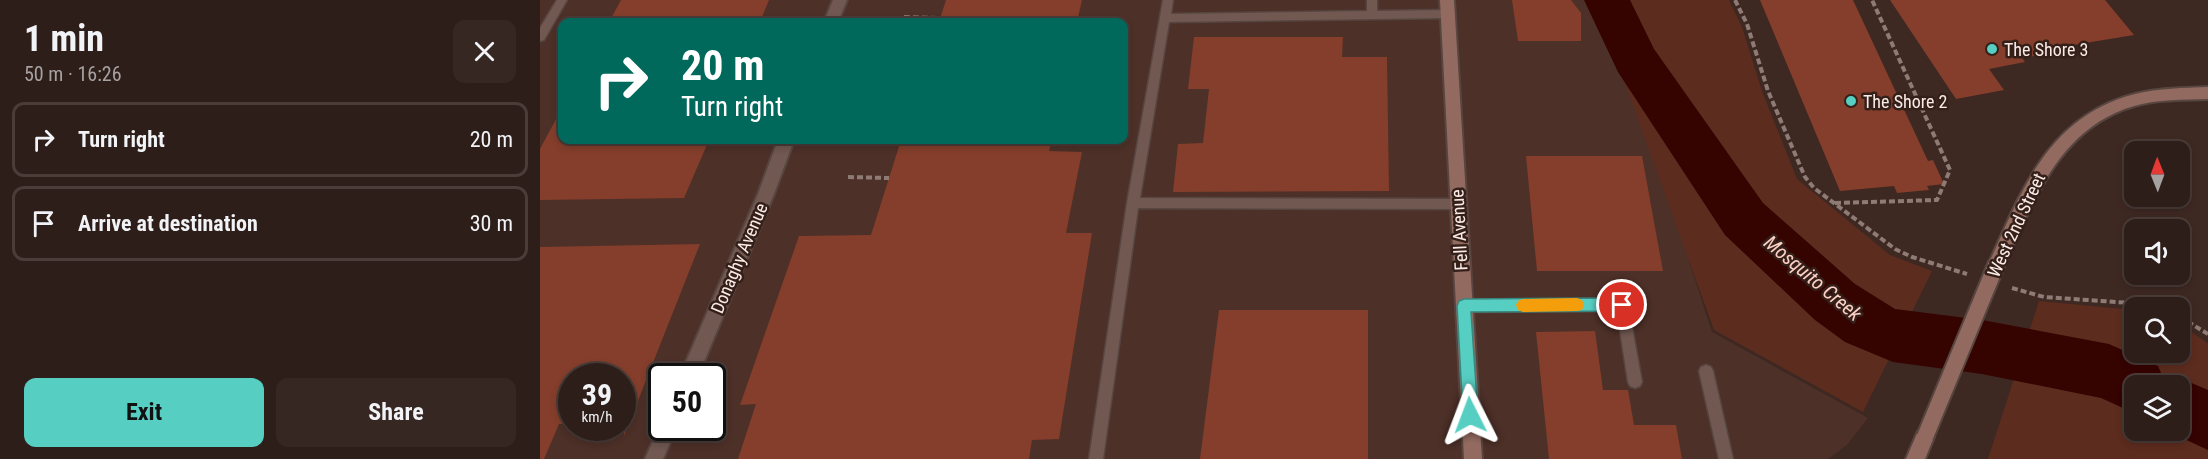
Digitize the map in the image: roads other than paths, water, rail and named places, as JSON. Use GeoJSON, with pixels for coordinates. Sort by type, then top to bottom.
{"type":"FeatureCollection","features":[{"type":"Feature","properties":{"kind":"main road","name":"Fell Avenue"},"geometry":{"type":"LineString","coordinates":[[1447,7],[1473,459]]}},
{"type":"Feature","properties":{"kind":"main road","name":"West 2nd Street"},"geometry":{"type":"LineString","coordinates":[[1915,459],[1997,263],[2035,179],[2055,150],[2073,131],[2098,114],[2132,100],[2155,96],[2208,93]]}},
{"type":"Feature","properties":{"kind":"street"},"geometry":{"type":"LineString","coordinates":[[833,18],[840,0]]}},
{"type":"Feature","properties":{"kind":"street","name":"Donaghy Avenue"},"geometry":{"type":"LineString","coordinates":[[694,363],[766,194],[785,144]]}},
{"type":"Feature","properties":{"kind":"street"},"geometry":{"type":"LineString","coordinates":[[654,459],[662,441]]}},
{"type":"Feature","properties":{"kind":"lane"},"geometry":{"type":"LineString","coordinates":[[540,36],[562,0]]}},
{"type":"Feature","properties":{"kind":"lane"},"geometry":{"type":"LineString","coordinates":[[1096,459],[1133,203],[1168,0]]}},
{"type":"Feature","properties":{"kind":"lane"},"geometry":{"type":"LineString","coordinates":[[1372,0],[1372,15]]}},
{"type":"Feature","properties":{"kind":"lane"},"geometry":{"type":"LineString","coordinates":[[1165,18],[1372,15],[1447,7]]}},
{"type":"Feature","properties":{"kind":"lane"},"geometry":{"type":"LineString","coordinates":[[1133,203],[1458,204]]}},
{"type":"Feature","properties":{"kind":"lane"},"geometry":{"type":"LineString","coordinates":[[1464,306],[1622,305],[1635,382]]}},
{"type":"Feature","properties":{"kind":"lane"},"geometry":{"type":"LineString","coordinates":[[1706,371],[1726,459]]}},
{"type":"Feature","properties":{"kind":"waterway","name":"Mosquito Creek"},"geometry":{"type":"LineString","coordinates":[[1607,0],[1635,59],[1744,219],[1835,302],[1865,323],[1893,335],[1982,347],[2109,372],[2124,380]]}},
{"type":"Feature","properties":{"kind":"waterway","name":"Mosquito Creek"},"geometry":{"type":"LineString","coordinates":[[2190,412],[2208,421]]}},
{"type":"Feature","properties":{"kind":"place","name":"The Shore 3"},"geometry":{"type":"Point","coordinates":[1992,49]}},
{"type":"Feature","properties":{"kind":"place","name":"The Shore 2"},"geometry":{"type":"Point","coordinates":[1851,101]}}]}
